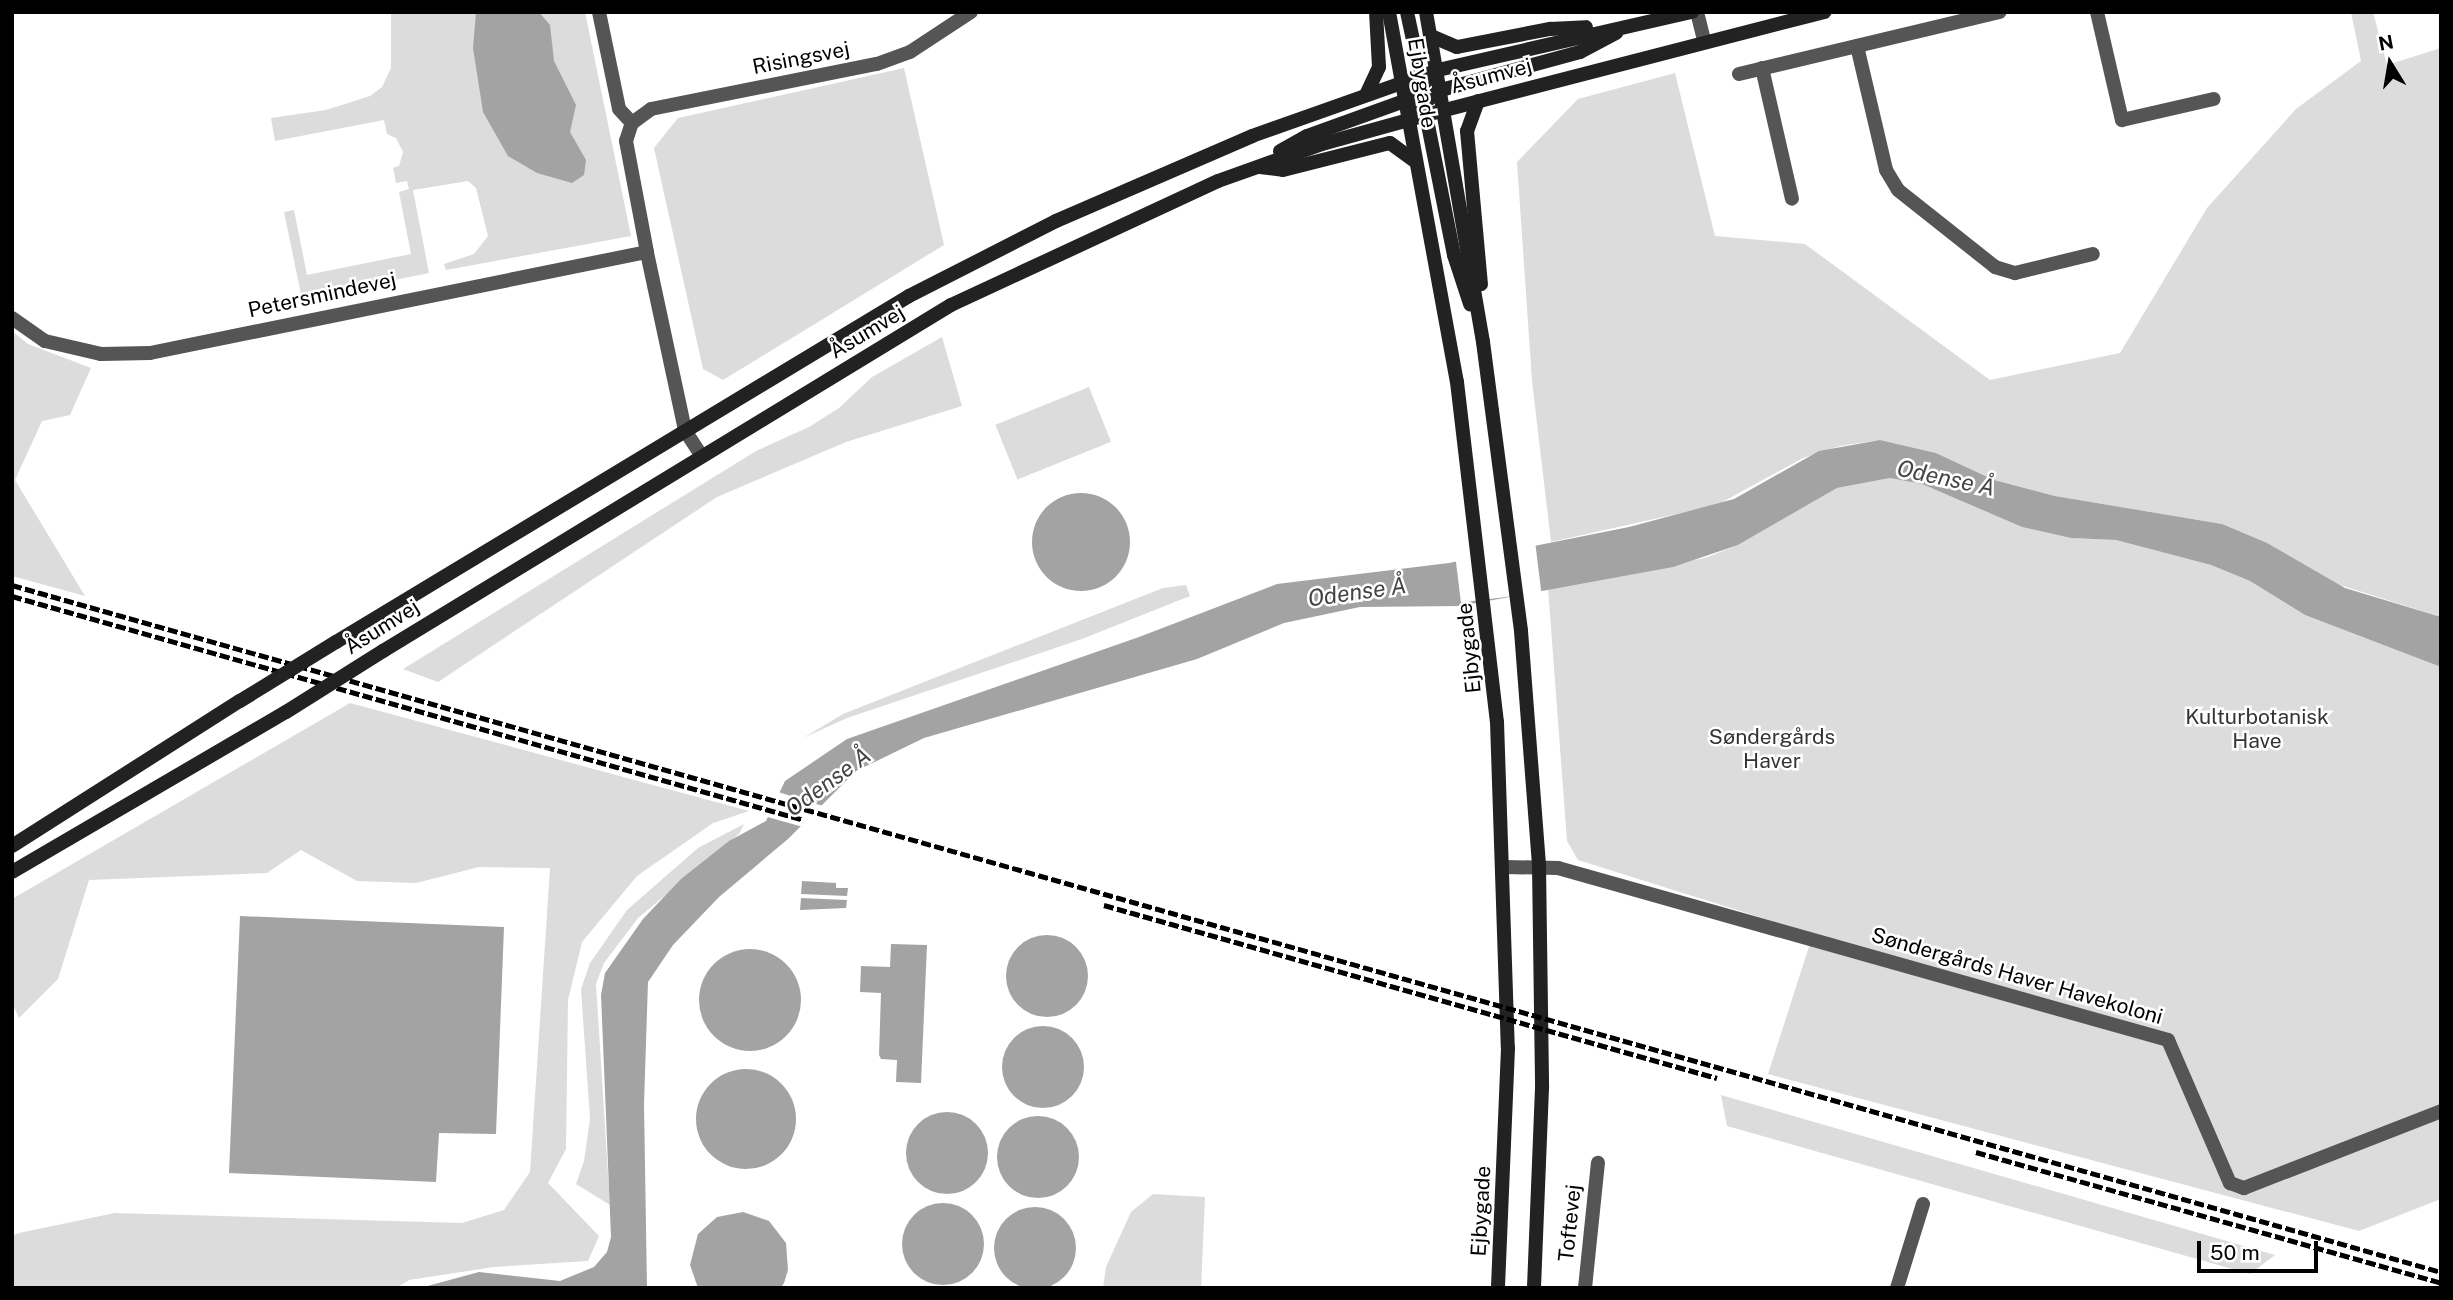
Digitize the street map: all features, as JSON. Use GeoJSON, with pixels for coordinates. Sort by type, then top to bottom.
{"type":"FeatureCollection","features":[{"type":"Feature","properties":{"kind":"street"},"geometry":{"type":"LineString","coordinates":[[599,12],[619,109],[632,123],[626,141],[685,430],[701,455]]}},
{"type":"Feature","properties":{"kind":"street","name":"Risingsvej"},"geometry":{"type":"LineString","coordinates":[[632,123],[651,109],[877,64],[910,52],[971,12]]}},
{"type":"Feature","properties":{"kind":"street"},"geometry":{"type":"LineString","coordinates":[[1366,96],[1380,67],[1376,12]]}},
{"type":"Feature","properties":{"kind":"street","name":"Ejbygade"},"geometry":{"type":"LineString","coordinates":[[1389,12],[1401,83]]}},
{"type":"Feature","properties":{"kind":"street"},"geometry":{"type":"LineString","coordinates":[[1407,12],[1454,255],[1483,342]]}},
{"type":"Feature","properties":{"kind":"street","name":"Ejbygade"},"geometry":{"type":"LineString","coordinates":[[1426,12],[1438,70],[1423,95],[1445,110],[1508,511],[1521,631],[1539,866],[1542,1088],[1534,1288]]}},
{"type":"Feature","properties":{"kind":"street"},"geometry":{"type":"LineString","coordinates":[[1695,12],[1704,40]]}},
{"type":"Feature","properties":{"kind":"street","name":"Åsumvej"},"geometry":{"type":"LineString","coordinates":[[1438,70],[1695,12]]}},
{"type":"Feature","properties":{"kind":"street","name":"Åsumvej"},"geometry":{"type":"LineString","coordinates":[[1445,110],[1704,40],[1825,12]]}},
{"type":"Feature","properties":{"kind":"street"},"geometry":{"type":"LineString","coordinates":[[1739,74],[2000,12]]}},
{"type":"Feature","properties":{"kind":"street"},"geometry":{"type":"LineString","coordinates":[[2097,12],[2122,120],[2214,99]]}},
{"type":"Feature","properties":{"kind":"street"},"geometry":{"type":"LineString","coordinates":[[1252,167],[1307,136],[1423,95],[1580,52],[1630,26]]}},
{"type":"Feature","properties":{"kind":"street"},"geometry":{"type":"LineString","coordinates":[[1431,36],[1457,47],[1550,29],[1630,26]]}},
{"type":"Feature","properties":{"kind":"street"},"geometry":{"type":"LineString","coordinates":[[1857,46],[1886,170],[1898,190],[1995,267],[2015,273],[2093,254]]}},
{"type":"Feature","properties":{"kind":"street"},"geometry":{"type":"LineString","coordinates":[[1762,68],[1792,199]]}},
{"type":"Feature","properties":{"kind":"street","name":"Åsumvej"},"geometry":{"type":"LineString","coordinates":[[12,846],[128,775],[144,759],[909,296],[1056,221],[1252,136],[1401,83],[1423,95],[1407,120],[1252,167],[1067,248],[951,305],[701,455],[286,712],[12,872]]}},
{"type":"Feature","properties":{"kind":"street"},"geometry":{"type":"LineString","coordinates":[[1478,101],[1467,131],[1480,241],[1483,342]]}},
{"type":"Feature","properties":{"kind":"street","name":"Ejbygade"},"geometry":{"type":"LineString","coordinates":[[1407,120],[1457,382],[1489,635],[1505,867],[1508,1048],[1498,1288]]}},
{"type":"Feature","properties":{"kind":"street"},"geometry":{"type":"LineString","coordinates":[[1252,167],[1283,170],[1390,143],[1413,160]]}},
{"type":"Feature","properties":{"kind":"street","name":"Petersmindevej"},"geometry":{"type":"LineString","coordinates":[[12,318],[45,341],[101,354],[150,353],[647,252]]}},
{"type":"Feature","properties":{"kind":"street"},"geometry":{"type":"LineString","coordinates":[[12,836],[144,759]]}},
{"type":"Feature","properties":{"kind":"street"},"geometry":{"type":"LineString","coordinates":[[1505,867],[1539,866]]}},
{"type":"Feature","properties":{"kind":"street","name":"Søndergårds Haver Havekoloni"},"geometry":{"type":"LineString","coordinates":[[1539,866],[1558,868],[2168,1041],[2230,1183],[2244,1188],[2441,1111]]}},
{"type":"Feature","properties":{"kind":"street","name":"Toftevej"},"geometry":{"type":"LineString","coordinates":[[1585,1288],[1598,1163]]}},
{"type":"Feature","properties":{"kind":"street"},"geometry":{"type":"LineString","coordinates":[[1898,1288],[1923,1204]]}},
{"type":"Feature","properties":{"kind":"green space"},"geometry":{"type":"Polygon","coordinates":[[[391,12],[585,12],[631,236],[446,270],[444,264],[474,254],[488,236],[476,188],[468,181],[413,190],[429,273],[302,299],[284,212],[294,210],[307,275],[411,254],[399,192],[409,189],[407,181],[396,183],[393,168],[399,166],[403,152],[396,138],[387,134],[384,120],[275,141],[271,118],[326,110],[370,96],[382,87],[391,68],[391,12]]]}},
{"type":"Feature","properties":{"kind":"green space"},"geometry":{"type":"Polygon","coordinates":[[[2351,12],[2373,12],[2387,65],[2441,48],[2441,617],[2340,585],[2222,524],[2055,496],[1994,480],[1936,453],[1880,440],[1840,446],[1803,458],[1717,505],[1551,542],[1532,381],[1517,162],[1578,99],[1675,73],[1715,236],[1805,244],[1990,380],[2120,353],[2207,208],[2296,109],[2361,61],[2351,12]]]}},
{"type":"Feature","properties":{"kind":"green space"},"geometry":{"type":"Polygon","coordinates":[[[904,68],[944,245],[723,380],[703,369],[654,148],[678,118],[904,68]]]}},
{"type":"Feature","properties":{"kind":"green space"},"geometry":{"type":"Polygon","coordinates":[[[12,331],[28,344],[91,368],[70,415],[42,421],[15,480],[85,596],[12,576],[12,331]]]}},
{"type":"Feature","properties":{"kind":"green space"},"geometry":{"type":"Polygon","coordinates":[[[942,337],[962,406],[846,442],[717,497],[438,682],[403,669],[756,451],[809,427],[839,408],[872,377],[942,337]]]}},
{"type":"Feature","properties":{"kind":"green space"},"geometry":{"type":"Polygon","coordinates":[[[1089,387],[1111,442],[1017,480],[995,425],[1089,387]]]}},
{"type":"Feature","properties":{"kind":"green space","name":"Søndergårds Haver"},"geometry":{"type":"Polygon","coordinates":[[[1890,478],[1922,484],[2022,527],[2071,538],[2116,540],[2211,565],[2250,581],[2305,615],[2441,667],[2441,1199],[2359,1231],[1768,1074],[1813,934],[1578,860],[1567,841],[1548,588],[1705,558],[1738,545],[1837,488],[1890,478]]]}},
{"type":"Feature","properties":{"kind":"green space"},"geometry":{"type":"Polygon","coordinates":[[[1186,585],[1190,596],[1082,639],[847,718],[803,738],[843,714],[1163,588],[1186,585]]]}},
{"type":"Feature","properties":{"kind":"green space"},"geometry":{"type":"Polygon","coordinates":[[[350,703],[749,811],[713,823],[637,876],[582,942],[568,1000],[566,1149],[548,1183],[599,1236],[588,1261],[494,1267],[409,1280],[396,1288],[12,1288],[12,1236],[19,1233],[115,1213],[462,1223],[504,1210],[530,1172],[550,868],[479,867],[416,883],[357,881],[301,850],[267,873],[89,880],[58,979],[19,1018],[12,1003],[12,899],[350,703]]]}},
{"type":"Feature","properties":{"kind":"green space"},"geometry":{"type":"Polygon","coordinates":[[[744,824],[739,834],[638,918],[604,963],[596,984],[610,1205],[576,1184],[584,1161],[590,1119],[581,989],[590,963],[627,910],[698,848],[744,824]]]}},
{"type":"Feature","properties":{"kind":"green space"},"geometry":{"type":"Polygon","coordinates":[[[1721,1095],[2275,1255],[2250,1274],[1727,1126],[1721,1095]]]}},
{"type":"Feature","properties":{"kind":"green space"},"geometry":{"type":"Polygon","coordinates":[[[1153,1194],[1205,1197],[1201,1288],[1103,1288],[1106,1267],[1131,1212],[1153,1194]]]}},
{"type":"Feature","properties":{"kind":"water"},"geometry":{"type":"Polygon","coordinates":[[[476,12],[539,12],[550,25],[554,61],[576,105],[570,132],[586,160],[584,175],[572,183],[537,173],[508,156],[483,112],[473,48],[476,12]]]}},
{"type":"Feature","properties":{"kind":"water","name":"Odense Å"},"geometry":{"type":"Polygon","coordinates":[[[1880,440],[1936,453],[1994,480],[2055,496],[2222,524],[2267,543],[2345,588],[2441,617],[2441,667],[2305,615],[2250,581],[2211,565],[2116,540],[2071,538],[2022,527],[1922,484],[1890,478],[1837,488],[1738,545],[1673,567],[1460,606],[1360,607],[1284,623],[1197,659],[924,738],[856,771],[788,839],[719,897],[673,945],[648,982],[644,1104],[647,1288],[420,1288],[479,1272],[560,1281],[594,1267],[607,1252],[611,1237],[601,995],[605,973],[643,919],[681,879],[729,841],[766,821],[785,781],[847,739],[1139,637],[1277,584],[1449,563],[1629,527],[1734,499],[1819,451],[1880,440]]]}},
{"type":"Feature","properties":{"kind":"water"},"geometry":{"type":"Polygon","coordinates":[[[1081,493],[1100,497],[1115,508],[1126,523],[1130,542],[1126,561],[1115,576],[1100,587],[1081,591],[1062,587],[1047,576],[1036,561],[1032,542],[1036,523],[1047,508],[1062,497],[1081,493]]]}},
{"type":"Feature","properties":{"kind":"water"},"geometry":{"type":"Polygon","coordinates":[[[802,881],[836,883],[836,888],[848,888],[847,896],[801,894],[802,881]]]}},
{"type":"Feature","properties":{"kind":"water"},"geometry":{"type":"Polygon","coordinates":[[[801,898],[847,900],[846,908],[800,910],[801,898]]]}},
{"type":"Feature","properties":{"kind":"water"},"geometry":{"type":"Polygon","coordinates":[[[240,916],[504,927],[496,1134],[439,1133],[436,1182],[229,1173],[240,916]]]}},
{"type":"Feature","properties":{"kind":"water"},"geometry":{"type":"Polygon","coordinates":[[[1047,935],[1063,938],[1076,947],[1085,960],[1088,976],[1085,992],[1076,1005],[1063,1014],[1047,1017],[1031,1014],[1018,1005],[1009,992],[1006,976],[1009,960],[1018,947],[1031,938],[1047,935]]]}},
{"type":"Feature","properties":{"kind":"water"},"geometry":{"type":"Polygon","coordinates":[[[891,944],[927,945],[921,1083],[896,1082],[897,1060],[881,1059],[879,1055],[881,993],[860,992],[861,966],[890,967],[891,944]]]}},
{"type":"Feature","properties":{"kind":"water"},"geometry":{"type":"Polygon","coordinates":[[[750,949],[769,953],[786,964],[797,981],[801,1000],[797,1019],[786,1036],[769,1047],[750,1051],[731,1047],[714,1036],[703,1019],[699,1000],[703,981],[714,964],[731,953],[750,949]]]}},
{"type":"Feature","properties":{"kind":"water"},"geometry":{"type":"Polygon","coordinates":[[[1043,1026],[1059,1029],[1072,1038],[1081,1051],[1084,1067],[1081,1083],[1072,1096],[1059,1105],[1043,1108],[1027,1105],[1014,1096],[1005,1083],[1002,1067],[1005,1051],[1014,1038],[1027,1029],[1043,1026]]]}},
{"type":"Feature","properties":{"kind":"water"},"geometry":{"type":"Polygon","coordinates":[[[746,1069],[774,1077],[788,1091],[796,1119],[788,1147],[774,1161],[746,1169],[718,1161],[704,1147],[696,1119],[704,1091],[718,1077],[746,1069]]]}},
{"type":"Feature","properties":{"kind":"water"},"geometry":{"type":"Polygon","coordinates":[[[947,1112],[963,1115],[976,1124],[985,1137],[988,1153],[985,1169],[976,1182],[963,1191],[947,1194],[931,1191],[918,1182],[909,1169],[906,1153],[909,1137],[918,1124],[931,1115],[947,1112]]]}},
{"type":"Feature","properties":{"kind":"water"},"geometry":{"type":"Polygon","coordinates":[[[1038,1116],[1054,1119],[1067,1128],[1076,1141],[1079,1157],[1076,1173],[1067,1186],[1054,1195],[1038,1198],[1022,1195],[1009,1186],[1000,1173],[997,1157],[1000,1141],[1009,1128],[1022,1119],[1038,1116]]]}},
{"type":"Feature","properties":{"kind":"water"},"geometry":{"type":"Polygon","coordinates":[[[935,1203],[951,1203],[966,1210],[977,1221],[984,1236],[981,1260],[972,1273],[951,1285],[935,1285],[920,1278],[909,1267],[902,1252],[902,1236],[909,1221],[920,1210],[935,1203]]]}},
{"type":"Feature","properties":{"kind":"water"},"geometry":{"type":"Polygon","coordinates":[[[1035,1207],[1051,1210],[1064,1219],[1073,1232],[1076,1248],[1073,1264],[1064,1277],[1051,1286],[1035,1289],[1019,1286],[1006,1277],[997,1264],[994,1248],[997,1232],[1006,1219],[1019,1210],[1035,1207]]]}},
{"type":"Feature","properties":{"kind":"water"},"geometry":{"type":"Polygon","coordinates":[[[743,1212],[769,1221],[786,1243],[788,1270],[784,1283],[781,1288],[698,1288],[690,1265],[698,1234],[717,1217],[743,1212]]]}},
{"type":"Feature","properties":{"kind":"pier"},"geometry":{"type":"Polygon","coordinates":[[[1535,541],[1541,593],[1461,602],[1455,551],[1535,541]]]}},
{"type":"Feature","properties":{"kind":"pier"},"geometry":{"type":"Polygon","coordinates":[[[775,791],[823,806],[803,827],[764,816],[775,791]]]}},
{"type":"Feature","properties":{"kind":"railway"},"geometry":{"type":"LineString","coordinates":[[12,585],[2441,1272]]}},
{"type":"Feature","properties":{"kind":"railway"},"geometry":{"type":"LineString","coordinates":[[12,596],[804,820]]}},
{"type":"Feature","properties":{"kind":"railway"},"geometry":{"type":"LineString","coordinates":[[1104,905],[1717,1078]]}},
{"type":"Feature","properties":{"kind":"railway"},"geometry":{"type":"LineString","coordinates":[[1976,1152],[2441,1283]]}},
{"type":"Feature","properties":{"kind":"park label","name":"Kulturbotanisk Have"},"geometry":{"type":"Point","coordinates":[2257,729]}}]}
